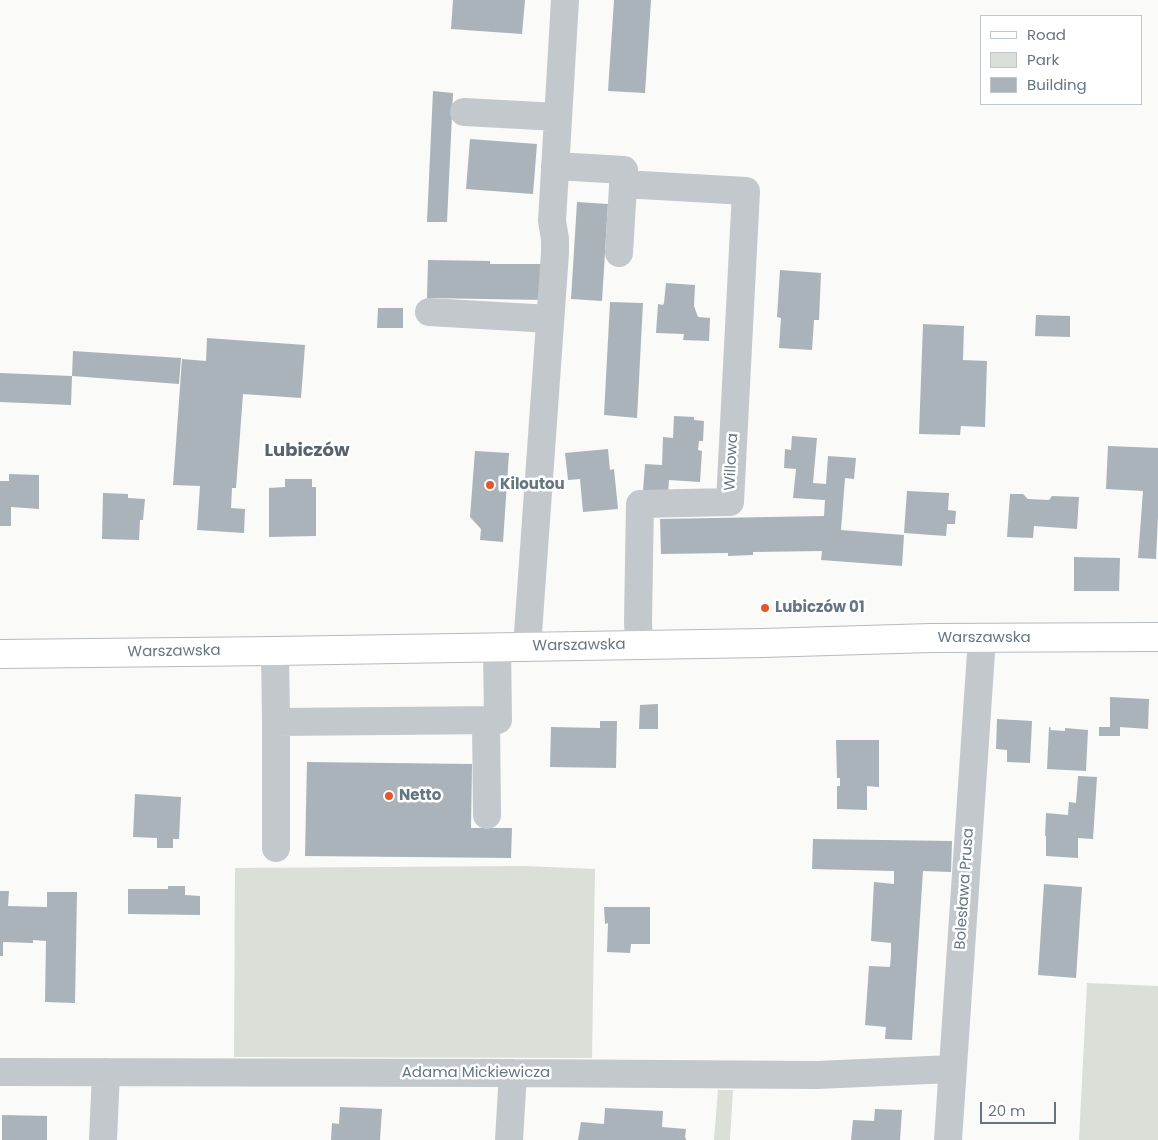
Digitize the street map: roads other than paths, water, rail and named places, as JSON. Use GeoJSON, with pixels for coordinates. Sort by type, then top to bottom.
{"type":"FeatureCollection","features":[{"type":"Feature","properties":{"kind":"main road","name":"Warszawska"},"geometry":{"type":"LineString","coordinates":[[0,654],[527,647],[982,638],[1158,637]]}},
{"type":"Feature","properties":{"kind":"street"},"geometry":{"type":"LineString","coordinates":[[527,647],[555,253],[552,221],[565,0]]}},
{"type":"Feature","properties":{"kind":"street"},"geometry":{"type":"LineString","coordinates":[[464,112],[558,117]]}},
{"type":"Feature","properties":{"kind":"street"},"geometry":{"type":"LineString","coordinates":[[555,166],[624,170],[619,252]]}},
{"type":"Feature","properties":{"kind":"street","name":"Willowa"},"geometry":{"type":"LineString","coordinates":[[623,184],[746,190],[730,502],[640,504],[639,644]]}},
{"type":"Feature","properties":{"kind":"street"},"geometry":{"type":"LineString","coordinates":[[429,312],[550,318]]}},
{"type":"Feature","properties":{"kind":"street","name":"Bolesława Prusa"},"geometry":{"type":"LineString","coordinates":[[948,1140],[982,638]]}},
{"type":"Feature","properties":{"kind":"street"},"geometry":{"type":"LineString","coordinates":[[276,722],[498,720],[498,647]]}},
{"type":"Feature","properties":{"kind":"street"},"geometry":{"type":"LineString","coordinates":[[275,651],[276,848]]}},
{"type":"Feature","properties":{"kind":"street"},"geometry":{"type":"LineString","coordinates":[[486,720],[487,816]]}},
{"type":"Feature","properties":{"kind":"street","name":"Adama Mickiewicza"},"geometry":{"type":"LineString","coordinates":[[0,1072],[817,1075],[952,1069]]}},
{"type":"Feature","properties":{"kind":"street"},"geometry":{"type":"LineString","coordinates":[[103,1140],[106,1072]]}},
{"type":"Feature","properties":{"kind":"street"},"geometry":{"type":"LineString","coordinates":[[509,1140],[513,1073]]}},
{"type":"Feature","properties":{"kind":"place","name":"Kiloutou"},"geometry":{"type":"Point","coordinates":[490,485]}},
{"type":"Feature","properties":{"kind":"place","name":"Lubiczów 01"},"geometry":{"type":"Point","coordinates":[765,608]}},
{"type":"Feature","properties":{"kind":"place","name":"Netto"},"geometry":{"type":"Point","coordinates":[389,796]}},
{"type":"Feature","properties":{"kind":"district","name":"Lubiczów"},"geometry":{"type":"Point","coordinates":[307,451]}}]}
